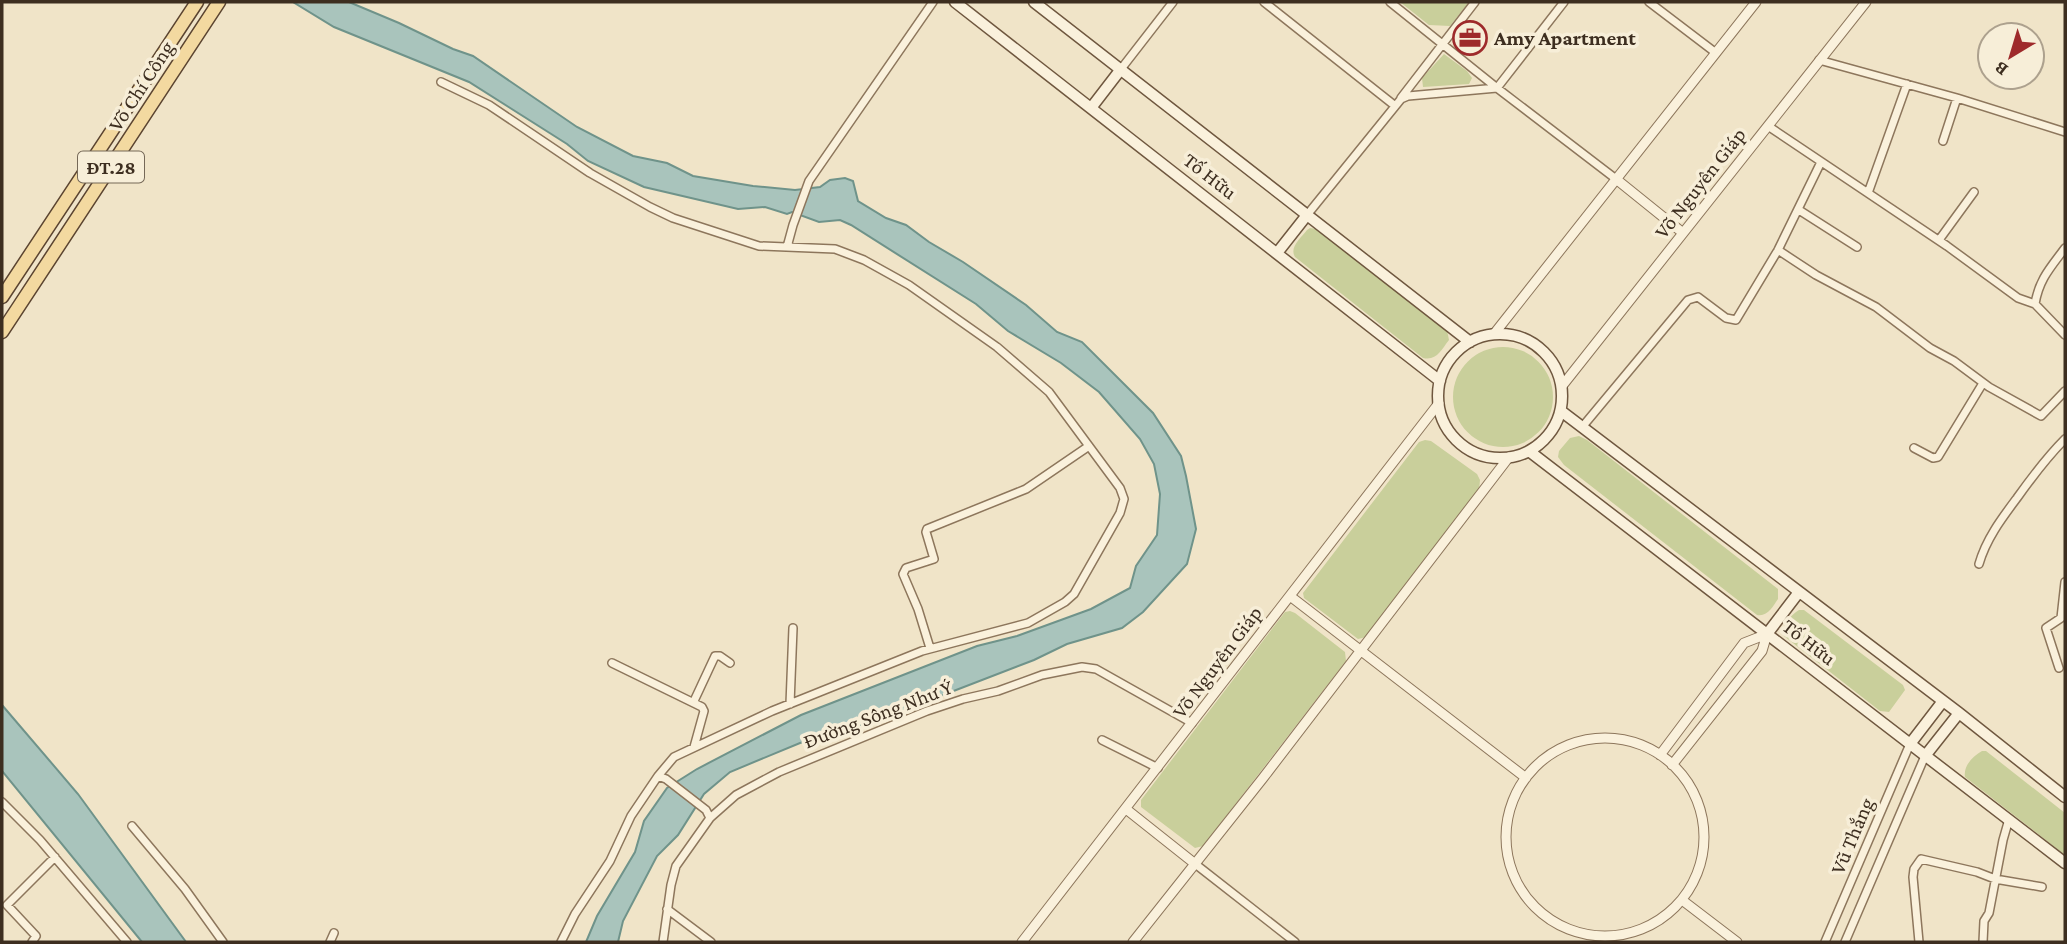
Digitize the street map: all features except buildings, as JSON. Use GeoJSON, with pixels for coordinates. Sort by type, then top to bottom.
{"type":"FeatureCollection","features":[{"type":"Feature","properties":{"kind":"main road","name":"Võ Chí Công"},"geometry":{"type":"LineString","coordinates":[[2,297],[197,2]]}},
{"type":"Feature","properties":{"kind":"main road","name":"Võ Chí Công"},"geometry":{"type":"LineString","coordinates":[[2,332],[219,2]]}},
{"type":"Feature","properties":{"kind":"main road","name":"Tố Hữu"},"geometry":{"type":"LineString","coordinates":[[955,2],[1440,381]]}},
{"type":"Feature","properties":{"kind":"main road","name":"Tố Hữu"},"geometry":{"type":"LineString","coordinates":[[1034,2],[1470,342]]}},
{"type":"Feature","properties":{"kind":"main road"},"geometry":{"type":"LineString","coordinates":[[1091,108],[1121,69]]}},
{"type":"Feature","properties":{"kind":"main road"},"geometry":{"type":"LineString","coordinates":[[1277,253],[1307,215]]}},
{"type":"Feature","properties":{"kind":"main road"},"geometry":{"type":"LineString","coordinates":[[35,246],[51,257]]}},
{"type":"Feature","properties":{"kind":"main road"},"geometry":{"type":"LineString","coordinates":[[1494,334],[1517,337],[1538,347],[1553,364],[1562,386],[1561,411],[1552,430],[1529,451],[1509,457],[1485,456],[1463,445],[1446,426],[1439,402],[1440,381],[1454,355],[1470,342],[1494,334]]}},
{"type":"Feature","properties":{"kind":"main road","name":"Tố Hữu"},"geometry":{"type":"LineString","coordinates":[[1561,411],[1959,713],[2065,797]]}},
{"type":"Feature","properties":{"kind":"main road","name":"Tố Hữu"},"geometry":{"type":"LineString","coordinates":[[1529,451],[2065,863]]}},
{"type":"Feature","properties":{"kind":"main road"},"geometry":{"type":"LineString","coordinates":[[1767,634],[1799,592]]}},
{"type":"Feature","properties":{"kind":"main road"},"geometry":{"type":"LineString","coordinates":[[1910,744],[1943,701]]}},
{"type":"Feature","properties":{"kind":"main road"},"geometry":{"type":"LineString","coordinates":[[1925,756],[1959,713]]}},
{"type":"Feature","properties":{"kind":"street"},"geometry":{"type":"LineString","coordinates":[[787,247],[809,181],[933,2]]}},
{"type":"Feature","properties":{"kind":"street"},"geometry":{"type":"LineString","coordinates":[[1121,69],[1173,2]]}},
{"type":"Feature","properties":{"kind":"street"},"geometry":{"type":"LineString","coordinates":[[1266,2],[1394,105]]}},
{"type":"Feature","properties":{"kind":"street"},"geometry":{"type":"LineString","coordinates":[[1390,2],[1683,233]]}},
{"type":"Feature","properties":{"kind":"street"},"geometry":{"type":"LineString","coordinates":[[1307,215],[1475,2]]}},
{"type":"Feature","properties":{"kind":"street"},"geometry":{"type":"LineString","coordinates":[[1401,99],[1408,96],[1497,88],[1564,2]]}},
{"type":"Feature","properties":{"kind":"street"},"geometry":{"type":"LineString","coordinates":[[1649,2],[1716,53]]}},
{"type":"Feature","properties":{"kind":"street"},"geometry":{"type":"LineString","coordinates":[[1494,334],[1756,2]]}},
{"type":"Feature","properties":{"kind":"street","name":"Võ Nguyên Giáp"},"geometry":{"type":"LineString","coordinates":[[1562,386],[1866,2]]}},
{"type":"Feature","properties":{"kind":"street"},"geometry":{"type":"LineString","coordinates":[[1819,60],[2065,132]]}},
{"type":"Feature","properties":{"kind":"street"},"geometry":{"type":"LineString","coordinates":[[441,82],[489,105],[590,173],[650,208],[759,246],[835,249],[864,260],[919,292],[997,347],[1056,399],[1120,488],[1124,499],[1123,506],[1074,594],[1028,624],[930,648],[790,704],[674,757],[631,816],[610,861],[575,914],[561,942]]}},
{"type":"Feature","properties":{"kind":"street"},"geometry":{"type":"LineString","coordinates":[[1868,193],[1907,84]]}},
{"type":"Feature","properties":{"kind":"street"},"geometry":{"type":"LineString","coordinates":[[1943,141],[1956,98]]}},
{"type":"Feature","properties":{"kind":"street"},"geometry":{"type":"LineString","coordinates":[[1768,126],[1938,240],[2018,298],[2035,304],[2065,335]]}},
{"type":"Feature","properties":{"kind":"street"},"geometry":{"type":"LineString","coordinates":[[1583,426],[1688,300],[1698,297],[1736,320],[1778,250],[1821,163]]}},
{"type":"Feature","properties":{"kind":"street"},"geometry":{"type":"LineString","coordinates":[[1938,240],[1974,192]]}},
{"type":"Feature","properties":{"kind":"street"},"geometry":{"type":"LineString","coordinates":[[1799,210],[1857,247]]}},
{"type":"Feature","properties":{"kind":"street"},"geometry":{"type":"LineString","coordinates":[[2035,304],[2038,287],[2065,248]]}},
{"type":"Feature","properties":{"kind":"street"},"geometry":{"type":"LineString","coordinates":[[1778,250],[1816,275],[1876,307],[1930,348],[1954,361],[1983,383],[2041,416],[2065,391]]}},
{"type":"Feature","properties":{"kind":"street"},"geometry":{"type":"LineString","coordinates":[[1914,449],[1933,458],[1938,457],[1983,383]]}},
{"type":"Feature","properties":{"kind":"street","name":"Võ Nguyên Giáp"},"geometry":{"type":"LineString","coordinates":[[1022,942],[1439,402]]}},
{"type":"Feature","properties":{"kind":"street"},"geometry":{"type":"LineString","coordinates":[[1979,564],[2001,517],[2051,452],[2065,439]]}},
{"type":"Feature","properties":{"kind":"street"},"geometry":{"type":"LineString","coordinates":[[930,648],[903,574],[906,568],[934,559],[926,532],[928,529],[1026,489],[1089,446]]}},
{"type":"Feature","properties":{"kind":"street"},"geometry":{"type":"LineString","coordinates":[[1133,942],[1263,778],[1509,457]]}},
{"type":"Feature","properties":{"kind":"street"},"geometry":{"type":"LineString","coordinates":[[2059,668],[2046,628],[2062,618],[2065,582]]}},
{"type":"Feature","properties":{"kind":"street"},"geometry":{"type":"LineString","coordinates":[[1290,596],[1526,778]]}},
{"type":"Feature","properties":{"kind":"street"},"geometry":{"type":"LineString","coordinates":[[790,704],[793,628]]}},
{"type":"Feature","properties":{"kind":"street"},"geometry":{"type":"LineString","coordinates":[[1660,755],[1744,643],[1767,634]]}},
{"type":"Feature","properties":{"kind":"street"},"geometry":{"type":"LineString","coordinates":[[1672,765],[1762,651],[1767,634]]}},
{"type":"Feature","properties":{"kind":"street"},"geometry":{"type":"LineString","coordinates":[[694,701],[715,656],[720,656],[730,663]]}},
{"type":"Feature","properties":{"kind":"street"},"geometry":{"type":"LineString","coordinates":[[612,663],[702,707],[704,711],[694,747]]}},
{"type":"Feature","properties":{"kind":"street","name":"Đường Sông Như Ý"},"geometry":{"type":"LineString","coordinates":[[663,942],[671,884],[677,866],[710,818],[736,795],[779,772],[914,716],[1042,675],[1082,667],[1096,669],[1192,723]]}},
{"type":"Feature","properties":{"kind":"street"},"geometry":{"type":"LineString","coordinates":[[1721,674],[1735,685]]}},
{"type":"Feature","properties":{"kind":"street"},"geometry":{"type":"LineString","coordinates":[[1685,722],[1698,732]]}},
{"type":"Feature","properties":{"kind":"street"},"geometry":{"type":"LineString","coordinates":[[1607,738],[1625,741],[1660,755],[1685,779],[1695,795],[1704,831],[1700,867],[1682,900],[1669,914],[1653,924],[1636,932],[1617,936],[1579,932],[1545,915],[1531,902],[1520,886],[1507,850],[1510,812],[1516,794],[1526,778],[1553,753],[1588,740],[1607,738]]}},
{"type":"Feature","properties":{"kind":"street"},"geometry":{"type":"LineString","coordinates":[[1102,740],[1158,768]]}},
{"type":"Feature","properties":{"kind":"street","name":"Vũ Thắng"},"geometry":{"type":"LineString","coordinates":[[1825,942],[1910,744]]}},
{"type":"Feature","properties":{"kind":"street","name":"Vũ Thắng"},"geometry":{"type":"LineString","coordinates":[[1845,942],[1925,756]]}},
{"type":"Feature","properties":{"kind":"street"},"geometry":{"type":"LineString","coordinates":[[662,777],[706,810],[710,818]]}},
{"type":"Feature","properties":{"kind":"street"},"geometry":{"type":"LineString","coordinates":[[2,802],[55,857],[127,942]]}},
{"type":"Feature","properties":{"kind":"street"},"geometry":{"type":"LineString","coordinates":[[1126,809],[1295,942]]}},
{"type":"Feature","properties":{"kind":"street"},"geometry":{"type":"LineString","coordinates":[[1983,942],[1984,921],[1989,912],[2009,820]]}},
{"type":"Feature","properties":{"kind":"street"},"geometry":{"type":"LineString","coordinates":[[132,826],[185,889],[223,942]]}},
{"type":"Feature","properties":{"kind":"street"},"geometry":{"type":"LineString","coordinates":[[44,942],[34,939],[4,906],[55,857]]}},
{"type":"Feature","properties":{"kind":"street"},"geometry":{"type":"LineString","coordinates":[[1919,942],[1913,877],[1914,869],[1921,859],[2042,887]]}},
{"type":"Feature","properties":{"kind":"street"},"geometry":{"type":"LineString","coordinates":[[1682,900],[1737,942]]}},
{"type":"Feature","properties":{"kind":"street"},"geometry":{"type":"LineString","coordinates":[[667,909],[711,942]]}},
{"type":"Feature","properties":{"kind":"street"},"geometry":{"type":"LineString","coordinates":[[330,942],[334,933]]}},
{"type":"Feature","properties":{"kind":"green space"},"geometry":{"type":"Polygon","coordinates":[[[1400,2],[1469,2],[1450,26],[1429,25],[1400,2]]]}},
{"type":"Feature","properties":{"kind":"green space"},"geometry":{"type":"Polygon","coordinates":[[[1444,54],[1467,71],[1472,78],[1469,84],[1423,87],[1422,78],[1444,54]]]}},
{"type":"Feature","properties":{"kind":"green space"},"geometry":{"type":"Polygon","coordinates":[[[1310,228],[1316,229],[1447,330],[1449,340],[1438,354],[1432,358],[1423,358],[1295,257],[1295,246],[1310,228]]]}},
{"type":"Feature","properties":{"kind":"green space"},"geometry":{"type":"Polygon","coordinates":[[[1503,347],[1522,351],[1539,361],[1549,378],[1553,397],[1549,416],[1539,433],[1522,443],[1503,447],[1484,443],[1467,433],[1457,416],[1453,397],[1457,378],[1467,361],[1484,351],[1503,347]]]}},
{"type":"Feature","properties":{"kind":"green space"},"geometry":{"type":"Polygon","coordinates":[[[1579,436],[1778,589],[1778,599],[1770,610],[1757,615],[1564,465],[1558,457],[1559,451],[1570,438],[1579,436]]]}},
{"type":"Feature","properties":{"kind":"green space"},"geometry":{"type":"Polygon","coordinates":[[[1431,441],[1477,474],[1480,480],[1479,491],[1366,637],[1358,639],[1304,598],[1303,593],[1419,442],[1431,441]]]}},
{"type":"Feature","properties":{"kind":"green space"},"geometry":{"type":"Polygon","coordinates":[[[1799,610],[1804,610],[1903,685],[1905,690],[1889,712],[1880,711],[1784,636],[1787,621],[1799,610]]]}},
{"type":"Feature","properties":{"kind":"green space"},"geometry":{"type":"Polygon","coordinates":[[[1290,611],[1345,652],[1346,661],[1203,846],[1195,848],[1141,807],[1141,800],[1285,612],[1290,611]]]}},
{"type":"Feature","properties":{"kind":"green space"},"geometry":{"type":"Polygon","coordinates":[[[1982,751],[1986,751],[2065,813],[2065,855],[1965,777],[1969,762],[1982,751]]]}},
{"type":"Feature","properties":{"kind":"water"},"geometry":{"type":"Polygon","coordinates":[[[293,2],[349,2],[399,23],[473,56],[577,127],[633,156],[667,163],[693,176],[795,190],[820,187],[830,180],[845,178],[853,181],[858,201],[886,218],[906,225],[1026,305],[1057,332],[1082,342],[1153,413],[1181,456],[1186,476],[1196,529],[1187,564],[1143,612],[1122,628],[1067,644],[1034,660],[881,719],[800,743],[730,772],[704,794],[678,835],[657,856],[623,921],[618,942],[586,942],[597,916],[635,852],[644,821],[667,788],[697,769],[801,715],[977,646],[1017,636],[1091,609],[1130,588],[1136,566],[1157,535],[1160,494],[1154,464],[1140,439],[1099,392],[1061,363],[1008,331],[976,304],[851,225],[840,220],[819,222],[792,212],[787,214],[765,207],[738,209],[644,187],[588,161],[567,144],[469,82],[334,27],[293,2]]]}},
{"type":"Feature","properties":{"kind":"water"},"geometry":{"type":"Polygon","coordinates":[[[2,705],[78,794],[186,942],[142,942],[2,771],[2,705]]]}},
{"type":"Feature","properties":{"kind":"place","name":"Amy Apartment"},"geometry":{"type":"Point","coordinates":[1470,38]}}]}
